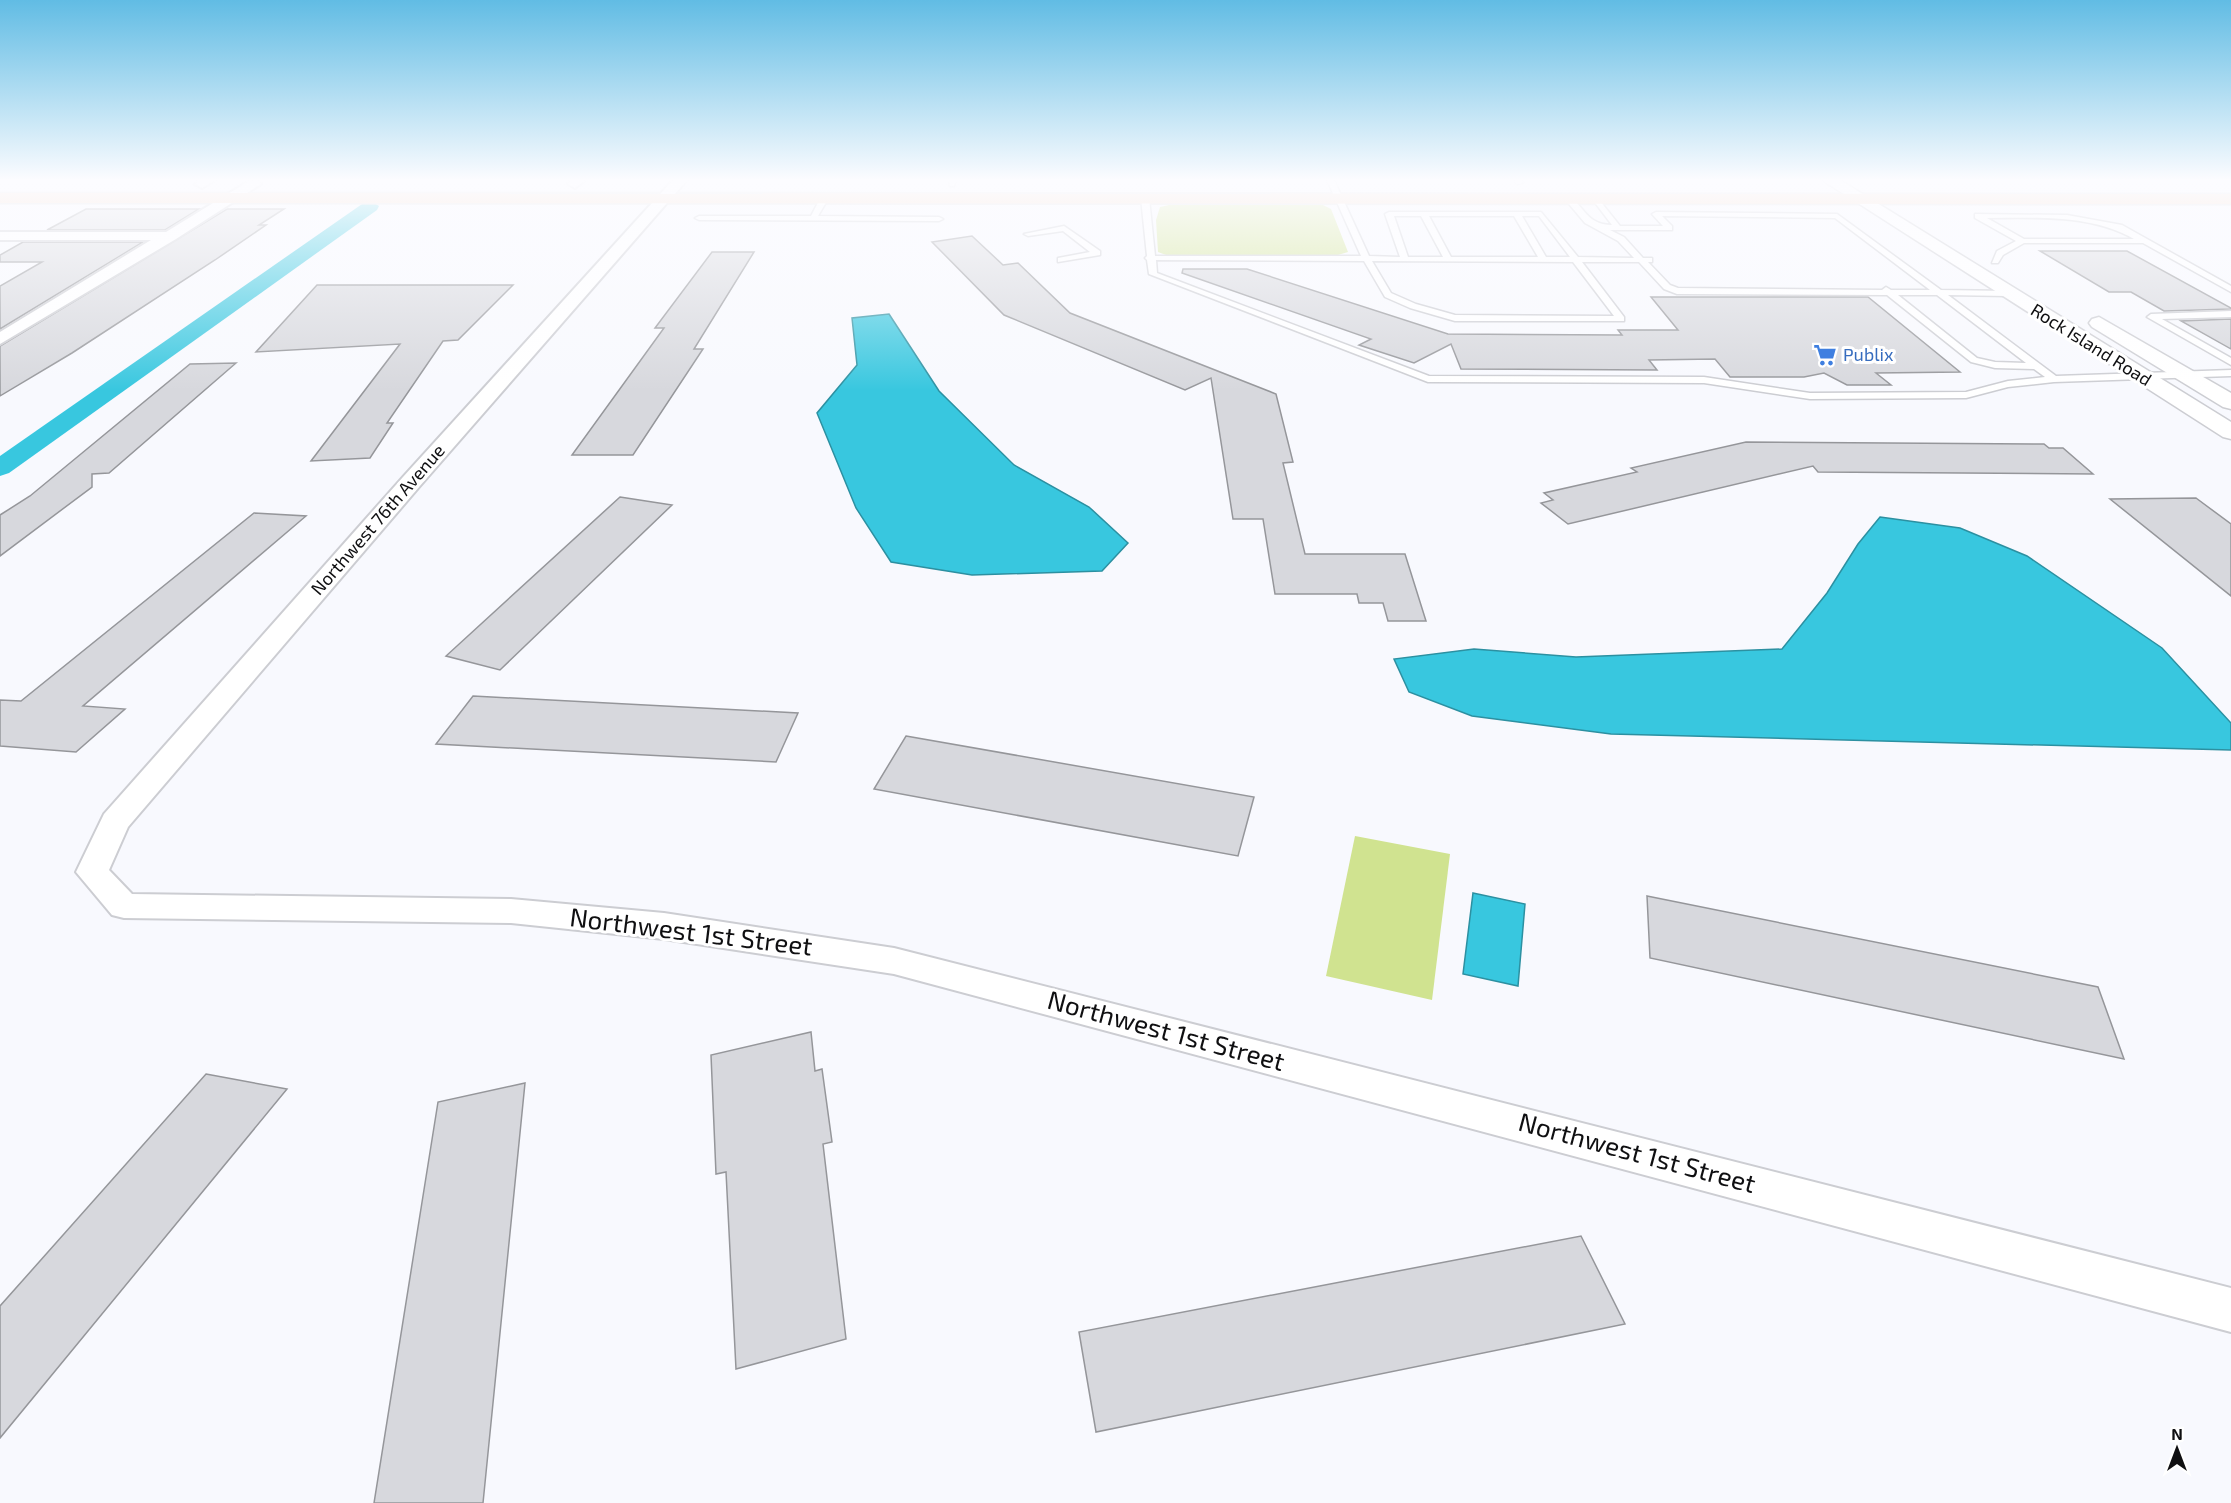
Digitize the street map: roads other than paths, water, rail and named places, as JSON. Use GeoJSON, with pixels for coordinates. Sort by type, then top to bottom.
{"type":"FeatureCollection","features":[{"type":"Feature","properties":{"kind":"main road","name":"Rock Island Road"},"geometry":{"type":"LineString","coordinates":[[1939,250],[2231,432]]}},
{"type":"Feature","properties":{"kind":"main road"},"geometry":{"type":"LineString","coordinates":[[1978,250],[2010,270]]}},
{"type":"Feature","properties":{"kind":"main road","name":"Rock Island Road"},"geometry":{"type":"LineString","coordinates":[[2077,310],[2231,402]]}},
{"type":"Feature","properties":{"kind":"street"},"geometry":{"type":"LineString","coordinates":[[0,339],[148,250]]}},
{"type":"Feature","properties":{"kind":"street","name":"Northwest 76th Avenue"},"geometry":{"type":"LineString","coordinates":[[92,872],[115,822],[618,250]]}},
{"type":"Feature","properties":{"kind":"street","name":"Northwest 1st Street"},"geometry":{"type":"LineString","coordinates":[[92,872],[124,906],[511,911],[674,927],[894,961],[1758,1184],[2231,1310]]}},
{"type":"Feature","properties":{"kind":"lane"},"geometry":{"type":"LineString","coordinates":[[1060,260],[1097,253],[1093,250]]}},
{"type":"Feature","properties":{"kind":"lane"},"geometry":{"type":"LineString","coordinates":[[1148,250],[1153,274],[1428,379],[1704,380],[1810,396],[1966,395],[2008,384],[2054,379],[2231,373]]}},
{"type":"Feature","properties":{"kind":"lane"},"geometry":{"type":"LineString","coordinates":[[1362,250],[1388,295],[1413,306],[1455,318],[1622,319],[1569,250]]}},
{"type":"Feature","properties":{"kind":"lane"},"geometry":{"type":"LineString","coordinates":[[1402,250],[1405,259]]}},
{"type":"Feature","properties":{"kind":"lane"},"geometry":{"type":"LineString","coordinates":[[1444,250],[1448,258]]}},
{"type":"Feature","properties":{"kind":"lane"},"geometry":{"type":"LineString","coordinates":[[1538,250],[1543,259]]}},
{"type":"Feature","properties":{"kind":"lane"},"geometry":{"type":"LineString","coordinates":[[1632,250],[1667,287],[1677,291],[2002,290]]}},
{"type":"Feature","properties":{"kind":"lane"},"geometry":{"type":"LineString","coordinates":[[1639,250],[1675,287],[1690,289],[2002,290]]}},
{"type":"Feature","properties":{"kind":"lane"},"geometry":{"type":"LineString","coordinates":[[1882,250],[2054,379]]}},
{"type":"Feature","properties":{"kind":"lane"},"geometry":{"type":"LineString","coordinates":[[1995,261],[2000,253],[2006,250]]}},
{"type":"Feature","properties":{"kind":"lane"},"geometry":{"type":"LineString","coordinates":[[2161,250],[2231,289]]}},
{"type":"Feature","properties":{"kind":"lane"},"geometry":{"type":"LineString","coordinates":[[1149,258],[1649,260]]}},
{"type":"Feature","properties":{"kind":"lane"},"geometry":{"type":"LineString","coordinates":[[1886,290],[1974,360],[1995,365],[2038,366]]}},
{"type":"Feature","properties":{"kind":"lane"},"geometry":{"type":"LineString","coordinates":[[1896,299],[1890,305],[1905,318]]}},
{"type":"Feature","properties":{"kind":"lane"},"geometry":{"type":"LineString","coordinates":[[2231,314],[2151,317],[2231,362]]}},
{"type":"Feature","properties":{"kind":"lane"},"geometry":{"type":"LineString","coordinates":[[1918,329],[1953,344]]}},
{"type":"Feature","properties":{"kind":"water"},"geometry":{"type":"Polygon","coordinates":[[[889,314],[939,391],[1014,465],[1089,507],[1128,543],[1102,571],[972,575],[891,562],[856,508],[817,413],[857,365],[852,318],[889,314]]]}},
{"type":"Feature","properties":{"kind":"water"},"geometry":{"type":"Polygon","coordinates":[[[1880,517],[1960,528],[2027,556],[2162,648],[2231,723],[2231,750],[1611,734],[1472,716],[1409,692],[1394,659],[1474,649],[1576,657],[1782,649],[1827,593],[1858,544],[1880,517]]]}},
{"type":"Feature","properties":{"kind":"water"},"geometry":{"type":"Polygon","coordinates":[[[1473,893],[1525,904],[1518,986],[1463,974],[1473,893]]]}},
{"type":"Feature","properties":{"kind":"waterway"},"geometry":{"type":"LineString","coordinates":[[0,468],[308,250]]}},
{"type":"Feature","properties":{"kind":"place","name":"Publix"},"geometry":{"type":"Point","coordinates":[1825,355]}}]}
